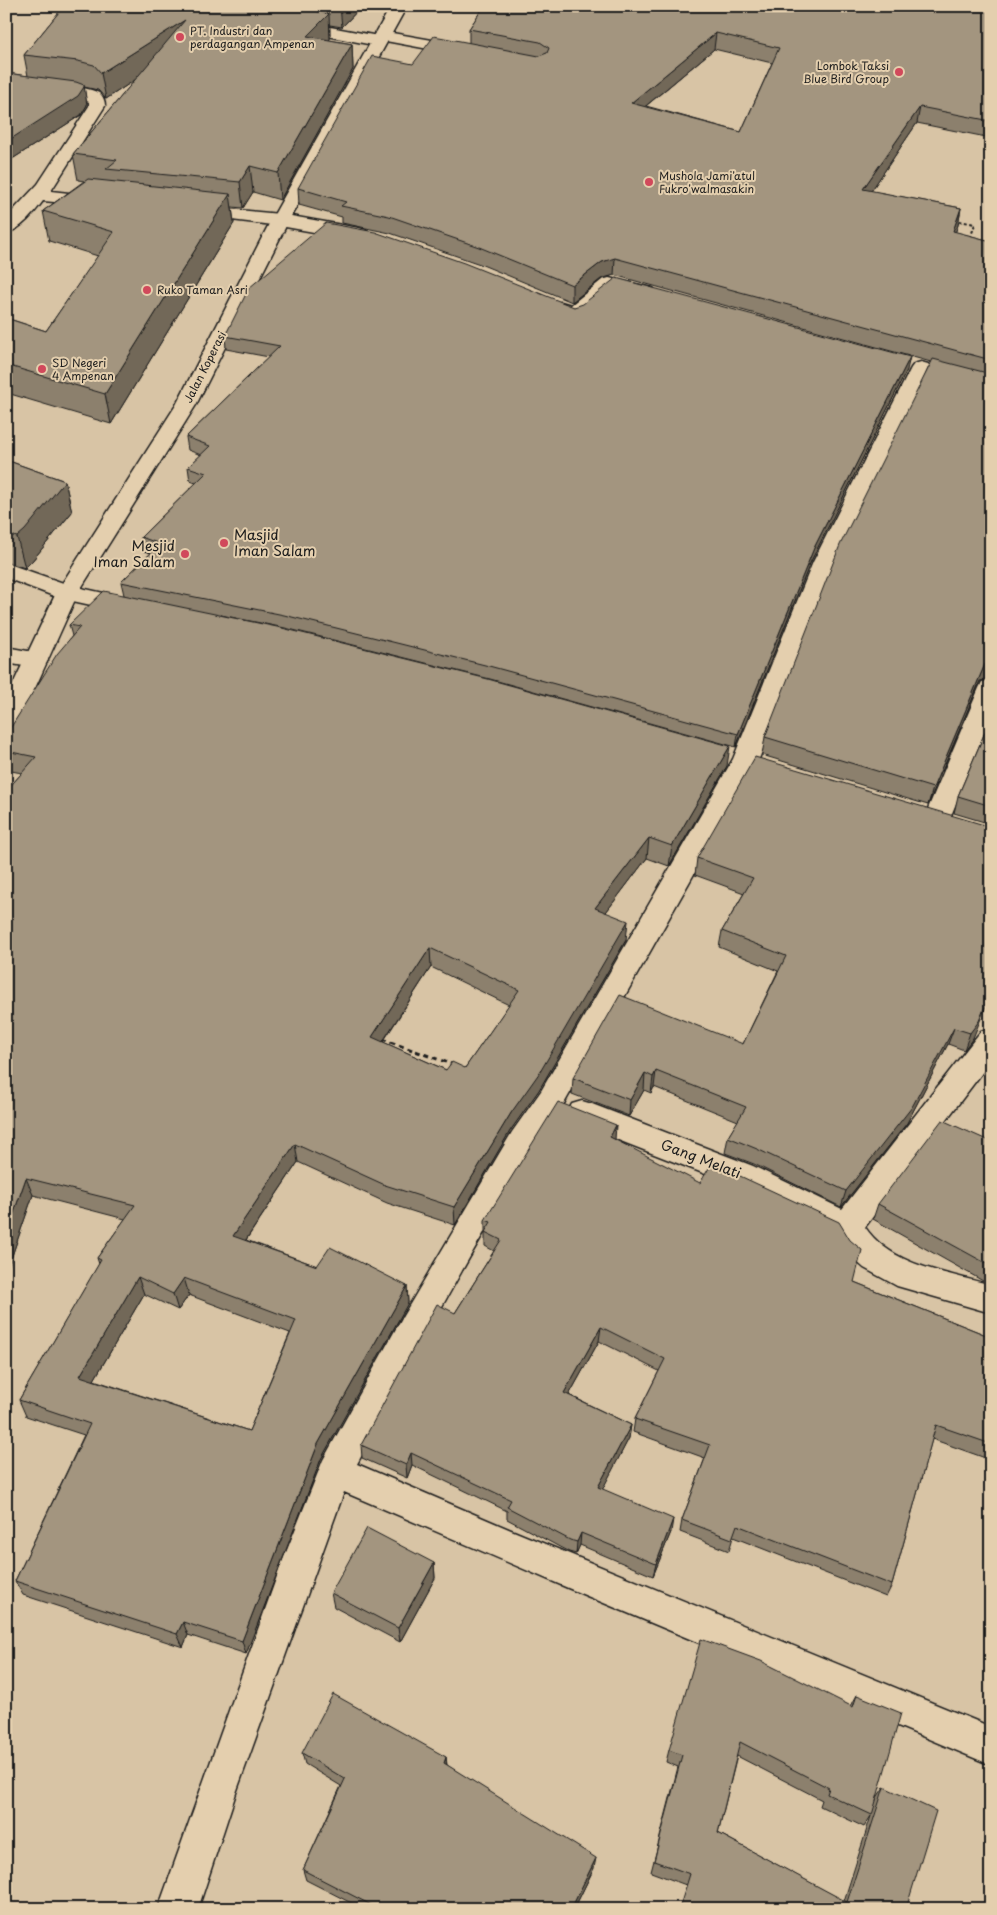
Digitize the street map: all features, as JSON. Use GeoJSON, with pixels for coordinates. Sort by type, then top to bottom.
{"type":"FeatureCollection","features":[{"type":"Feature","properties":{"kind":"street","name":"Jalan Koperasi"},"geometry":{"type":"LineString","coordinates":[[6,726],[67,593],[186,405],[280,220],[308,173],[379,38],[399,6]]}},
{"type":"Feature","properties":{"kind":"street"},"geometry":{"type":"LineString","coordinates":[[274,21],[483,54]]}},
{"type":"Feature","properties":{"kind":"street"},"geometry":{"type":"LineString","coordinates":[[6,86],[82,93],[92,96],[97,101],[97,106],[38,195],[17,220],[6,228]]}},
{"type":"Feature","properties":{"kind":"street"},"geometry":{"type":"LineString","coordinates":[[38,195],[115,203]]}},
{"type":"Feature","properties":{"kind":"street"},"geometry":{"type":"LineString","coordinates":[[183,210],[280,220],[373,237]]}},
{"type":"Feature","properties":{"kind":"street"},"geometry":{"type":"LineString","coordinates":[[542,300],[574,312],[608,284],[614,283],[661,296]]}},
{"type":"Feature","properties":{"kind":"street"},"geometry":{"type":"LineString","coordinates":[[178,1909],[216,1793],[299,1564],[336,1471],[414,1326],[523,1141],[551,1100],[744,759],[824,562],[921,367]]}},
{"type":"Feature","properties":{"kind":"street"},"geometry":{"type":"LineString","coordinates":[[6,570],[67,593],[150,610]]}},
{"type":"Feature","properties":{"kind":"street"},"geometry":{"type":"LineString","coordinates":[[6,655],[36,660]]}},
{"type":"Feature","properties":{"kind":"street"},"geometry":{"type":"LineString","coordinates":[[936,818],[991,688]]}},
{"type":"Feature","properties":{"kind":"street"},"geometry":{"type":"LineString","coordinates":[[847,1226],[991,1039]]}},
{"type":"Feature","properties":{"kind":"street","name":"Gang Melati"},"geometry":{"type":"LineString","coordinates":[[551,1100],[742,1175],[847,1226],[858,1243],[875,1258],[908,1276],[991,1299]]}},
{"type":"Feature","properties":{"kind":"street"},"geometry":{"type":"LineString","coordinates":[[336,1471],[461,1527],[758,1648],[991,1746]]}},
{"type":"Feature","properties":{"kind":"path"},"geometry":{"type":"LineString","coordinates":[[946,218],[975,224],[969,242]]}},
{"type":"Feature","properties":{"kind":"path"},"geometry":{"type":"LineString","coordinates":[[372,1035],[457,1066]]}},
{"type":"Feature","properties":{"kind":"building"},"geometry":{"type":"Polygon","coordinates":[[[64,6],[290,6],[329,14],[307,36],[352,44],[278,173],[250,166],[240,182],[106,169],[117,160],[73,154],[185,20],[101,73],[94,65],[78,61],[24,55],[64,6]]]}},
{"type":"Feature","properties":{"kind":"building"},"geometry":{"type":"Polygon","coordinates":[[[484,6],[623,6],[628,9],[633,6],[991,6],[991,121],[920,107],[863,189],[961,208],[953,231],[991,241],[991,360],[615,258],[602,262],[572,285],[479,247],[389,216],[341,206],[346,202],[298,188],[372,56],[413,64],[434,36],[539,56],[547,53],[549,48],[540,42],[469,29],[484,6]],[[716,33],[631,103],[741,132],[779,48],[716,33]]]}},
{"type":"Feature","properties":{"kind":"building"},"geometry":{"type":"Polygon","coordinates":[[[6,73],[76,82],[84,85],[84,87],[78,96],[6,142],[6,73]]]}},
{"type":"Feature","properties":{"kind":"building"},"geometry":{"type":"Polygon","coordinates":[[[88,179],[230,194],[105,394],[6,365],[6,318],[46,331],[114,232],[43,211],[88,179]]]}},
{"type":"Feature","properties":{"kind":"building"},"geometry":{"type":"Polygon","coordinates":[[[326,223],[375,232],[464,263],[574,307],[583,304],[616,278],[910,357],[814,548],[738,734],[489,666],[284,615],[121,582],[160,544],[141,537],[206,473],[188,467],[210,446],[186,437],[280,346],[225,336],[249,288],[326,223]]]}},
{"type":"Feature","properties":{"kind":"building"},"geometry":{"type":"Polygon","coordinates":[[[933,359],[991,374],[991,663],[985,664],[933,788],[765,737],[840,545],[933,359]]]}},
{"type":"Feature","properties":{"kind":"building"},"geometry":{"type":"Polygon","coordinates":[[[6,460],[65,481],[25,530],[17,537],[6,534],[6,460]]]}},
{"type":"Feature","properties":{"kind":"building"},"geometry":{"type":"Polygon","coordinates":[[[104,591],[282,628],[488,679],[730,746],[672,846],[649,838],[595,908],[628,921],[540,1072],[511,1113],[454,1207],[385,1185],[295,1144],[233,1236],[317,1266],[330,1247],[407,1286],[318,1444],[242,1641],[183,1622],[177,1634],[15,1581],[90,1424],[19,1400],[101,1260],[97,1258],[135,1205],[26,1178],[6,1235],[6,817],[11,811],[6,809],[6,791],[36,757],[6,751],[6,735],[57,654],[80,627],[69,625],[104,591]],[[430,948],[372,1037],[446,1070],[452,1062],[465,1068],[519,990],[430,948]],[[138,1277],[80,1376],[249,1431],[296,1320],[184,1278],[173,1294],[138,1277]]]}},
{"type":"Feature","properties":{"kind":"building"},"geometry":{"type":"Polygon","coordinates":[[[991,718],[991,806],[958,796],[991,718]]]}},
{"type":"Feature","properties":{"kind":"building"},"geometry":{"type":"Polygon","coordinates":[[[755,757],[991,827],[991,992],[979,1021],[970,1033],[954,1028],[912,1107],[846,1191],[728,1137],[746,1107],[656,1071],[653,1077],[645,1073],[630,1100],[573,1078],[620,995],[743,1044],[786,956],[722,931],[753,878],[697,858],[755,757]]]}},
{"type":"Feature","properties":{"kind":"building"},"geometry":{"type":"Polygon","coordinates":[[[558,1102],[616,1125],[610,1137],[700,1183],[712,1163],[839,1222],[850,1240],[862,1250],[854,1282],[991,1337],[991,1444],[936,1425],[892,1585],[737,1525],[732,1539],[682,1520],[710,1445],[635,1419],[665,1359],[601,1327],[564,1393],[631,1425],[598,1487],[673,1519],[656,1564],[581,1533],[577,1542],[570,1540],[507,1507],[511,1500],[411,1453],[406,1465],[361,1445],[437,1304],[455,1313],[501,1240],[485,1232],[491,1222],[485,1220],[558,1102]]]}},
{"type":"Feature","properties":{"kind":"building"},"geometry":{"type":"Polygon","coordinates":[[[942,1120],[987,1140],[991,1131],[991,1266],[878,1204],[942,1120]]]}},
{"type":"Feature","properties":{"kind":"building"},"geometry":{"type":"Polygon","coordinates":[[[367,1528],[434,1563],[398,1628],[331,1593],[367,1528]]]}},
{"type":"Feature","properties":{"kind":"building"},"geometry":{"type":"Polygon","coordinates":[[[701,1639],[761,1661],[853,1707],[857,1695],[901,1713],[872,1815],[827,1794],[829,1788],[740,1742],[718,1833],[847,1902],[884,1787],[936,1811],[906,1909],[679,1909],[690,1874],[654,1861],[682,1755],[669,1750],[701,1639]]]}},
{"type":"Feature","properties":{"kind":"building"},"geometry":{"type":"Polygon","coordinates":[[[333,1694],[446,1757],[444,1763],[596,1858],[571,1909],[379,1909],[303,1870],[345,1779],[302,1753],[333,1694]]]}},
{"type":"Feature","properties":{"kind":"place","name":"PT. Industri dan perdagangan Ampenan"},"geometry":{"type":"Point","coordinates":[180,37]}},
{"type":"Feature","properties":{"kind":"place","name":"Lombok Taksi Blue Bird Group"},"geometry":{"type":"Point","coordinates":[899,72]}},
{"type":"Feature","properties":{"kind":"place","name":"Mushola Jami'atul Fukro'walmasakin"},"geometry":{"type":"Point","coordinates":[649,182]}},
{"type":"Feature","properties":{"kind":"place","name":"Ruko Taman Asri"},"geometry":{"type":"Point","coordinates":[147,290]}},
{"type":"Feature","properties":{"kind":"place","name":"SD Negeri 4 Ampenan"},"geometry":{"type":"Point","coordinates":[42,369]}},
{"type":"Feature","properties":{"kind":"place","name":"Masjid Iman Salam"},"geometry":{"type":"Point","coordinates":[224,543]}},
{"type":"Feature","properties":{"kind":"place","name":"Mesjid Iman Salam"},"geometry":{"type":"Point","coordinates":[185,554]}}]}
